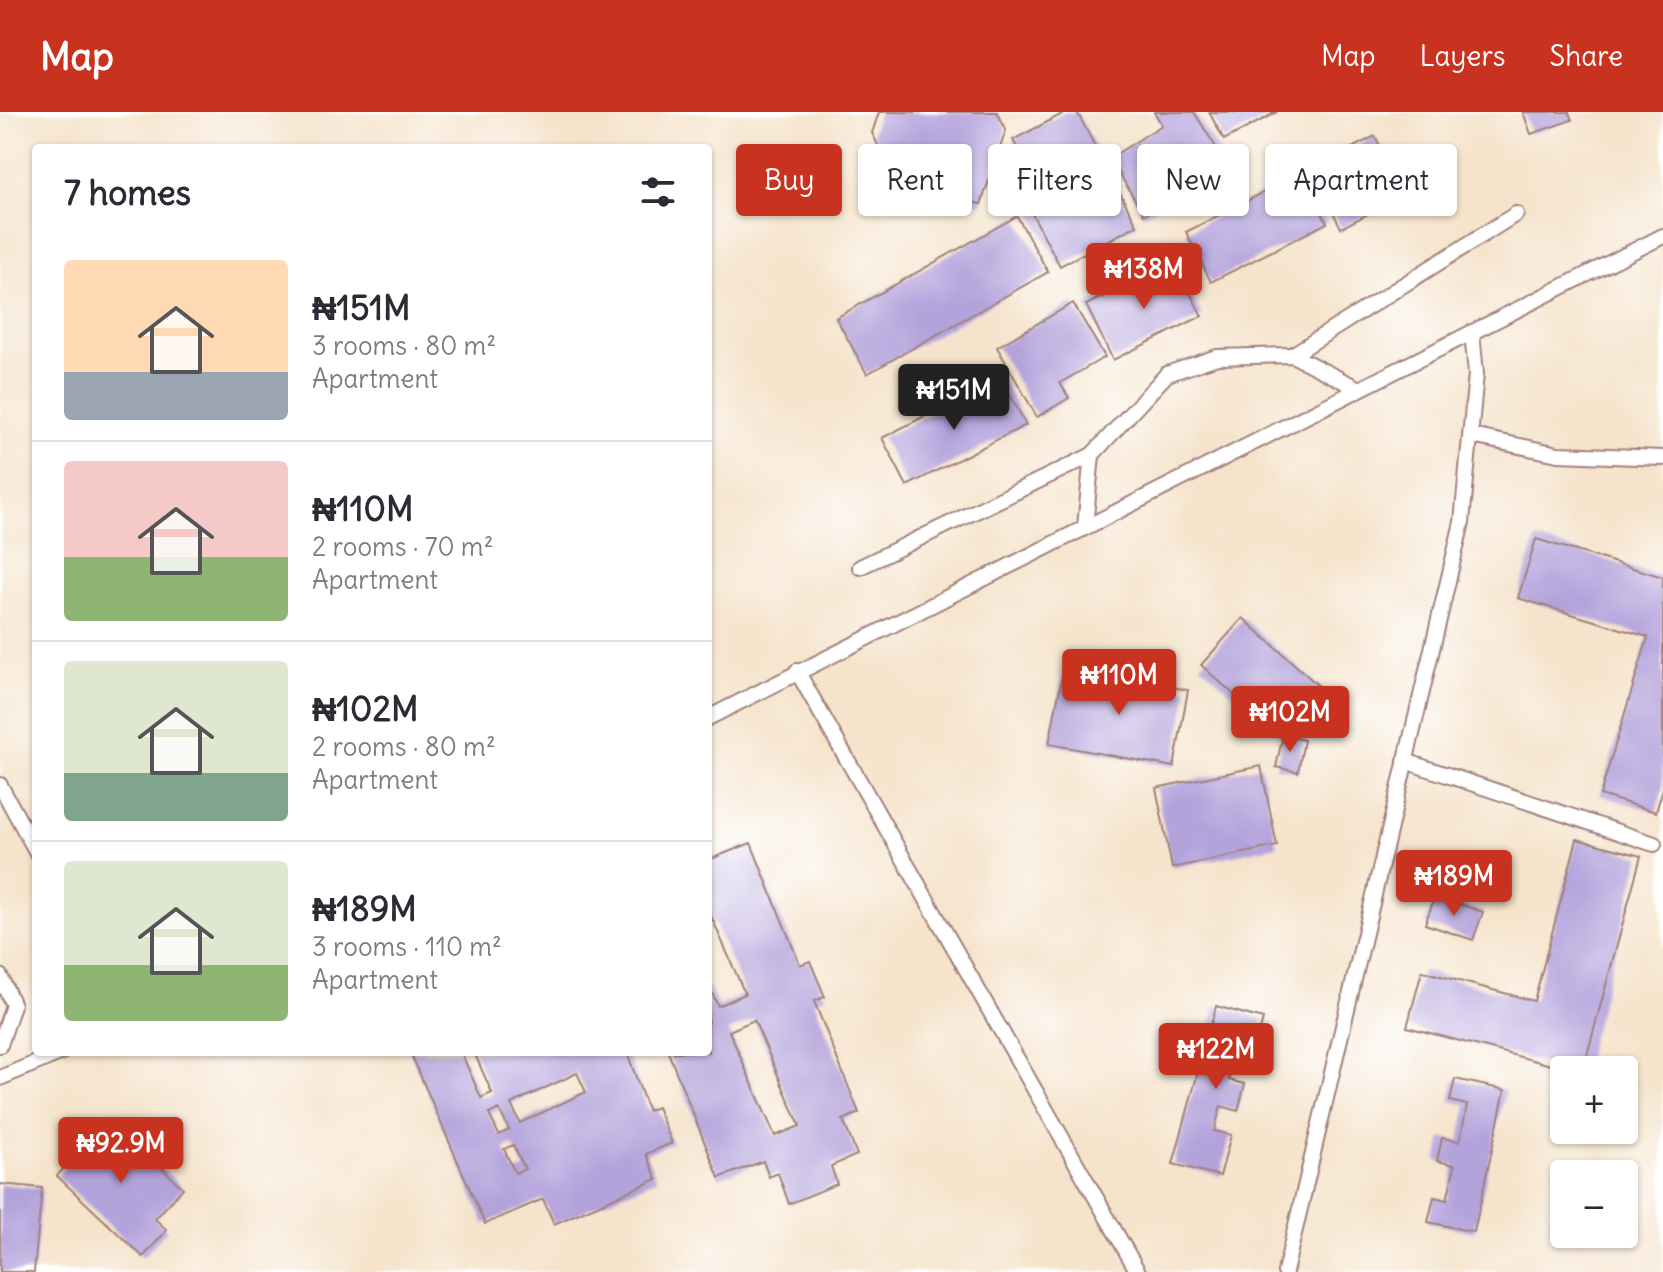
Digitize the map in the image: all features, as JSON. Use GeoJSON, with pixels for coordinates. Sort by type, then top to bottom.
{"type":"FeatureCollection","features":[{"type":"Feature","properties":{"kind":"lane"},"geometry":{"type":"LineString","coordinates":[[1292,355],[1516,214]]}},
{"type":"Feature","properties":{"kind":"lane"},"geometry":{"type":"LineString","coordinates":[[712,716],[1663,236]]}},
{"type":"Feature","properties":{"kind":"lane"},"geometry":{"type":"LineString","coordinates":[[1285,1272],[1462,522],[1476,374],[1472,332]]}},
{"type":"Feature","properties":{"kind":"lane"},"geometry":{"type":"LineString","coordinates":[[860,567],[1092,455],[1167,374],[1217,357],[1292,355],[1359,389]]}},
{"type":"Feature","properties":{"kind":"lane"},"geometry":{"type":"LineString","coordinates":[[1472,436],[1558,454],[1663,458]]}},
{"type":"Feature","properties":{"kind":"lane"},"geometry":{"type":"LineString","coordinates":[[1085,527],[1092,455]]}},
{"type":"Feature","properties":{"kind":"lane"},"geometry":{"type":"LineString","coordinates":[[797,671],[1138,1272]]}},
{"type":"Feature","properties":{"kind":"lane"},"geometry":{"type":"LineString","coordinates":[[1405,761],[1654,844]]}},
{"type":"Feature","properties":{"kind":"lane"},"geometry":{"type":"LineString","coordinates":[[0,785],[32,844]]}},
{"type":"Feature","properties":{"kind":"lane"},"geometry":{"type":"LineString","coordinates":[[0,976],[13,1005],[0,1045]]}},
{"type":"Feature","properties":{"kind":"lane"},"geometry":{"type":"LineString","coordinates":[[0,1078],[52,1056]]}},
{"type":"Feature","properties":{"kind":"building"},"geometry":{"type":"Polygon","coordinates":[[[879,112],[997,112],[1006,130],[1001,144],[988,144],[988,183],[981,204],[972,202],[972,144],[877,144],[872,133],[879,112]]]}},
{"type":"Feature","properties":{"kind":"building"},"geometry":{"type":"Polygon","coordinates":[[[1066,112],[1077,112],[1094,144],[1015,144],[1013,140],[1066,112]]]}},
{"type":"Feature","properties":{"kind":"building"},"geometry":{"type":"Polygon","coordinates":[[[1154,112],[1194,112],[1214,144],[1137,144],[1137,203],[1121,176],[1121,151],[1162,125],[1154,112]]]}},
{"type":"Feature","properties":{"kind":"building"},"geometry":{"type":"Polygon","coordinates":[[[1209,112],[1277,112],[1224,140],[1209,112]]]}},
{"type":"Feature","properties":{"kind":"building"},"geometry":{"type":"Polygon","coordinates":[[[1523,112],[1569,112],[1572,120],[1531,134],[1523,112]]]}},
{"type":"Feature","properties":{"kind":"building"},"geometry":{"type":"Polygon","coordinates":[[[1375,136],[1379,144],[1359,144],[1375,136]]]}},
{"type":"Feature","properties":{"kind":"building"},"geometry":{"type":"Polygon","coordinates":[[[1265,192],[1265,216],[1324,216],[1327,223],[1211,282],[1186,232],[1217,216],[1249,216],[1249,200],[1265,192]]]}},
{"type":"Feature","properties":{"kind":"building"},"geometry":{"type":"Polygon","coordinates":[[[1121,195],[1137,225],[1060,266],[1033,216],[1121,216],[1121,195]]]}},
{"type":"Feature","properties":{"kind":"building"},"geometry":{"type":"Polygon","coordinates":[[[1017,216],[1048,272],[867,374],[836,318],[1017,216]]]}},
{"type":"Feature","properties":{"kind":"building"},"geometry":{"type":"Polygon","coordinates":[[[1335,216],[1364,216],[1341,228],[1335,216]]]}},
{"type":"Feature","properties":{"kind":"building"},"geometry":{"type":"Polygon","coordinates":[[[1174,261],[1202,316],[1113,360],[1086,305],[1174,261]]]}},
{"type":"Feature","properties":{"kind":"building"},"geometry":{"type":"Polygon","coordinates":[[[1073,303],[1105,357],[1060,383],[1069,398],[1037,417],[997,347],[1073,303]]]}},
{"type":"Feature","properties":{"kind":"building"},"geometry":{"type":"Polygon","coordinates":[[[1001,377],[1026,425],[907,486],[882,438],[1001,377]]]}},
{"type":"Feature","properties":{"kind":"building"},"geometry":{"type":"Polygon","coordinates":[[[1536,539],[1663,577],[1663,788],[1656,812],[1600,795],[1648,637],[1518,598],[1536,539]]]}},
{"type":"Feature","properties":{"kind":"building"},"geometry":{"type":"Polygon","coordinates":[[[1243,618],[1323,690],[1281,737],[1201,665],[1243,618]]]}},
{"type":"Feature","properties":{"kind":"building"},"geometry":{"type":"Polygon","coordinates":[[[1064,667],[1188,690],[1174,767],[1049,744],[1064,667]]]}},
{"type":"Feature","properties":{"kind":"building"},"geometry":{"type":"Polygon","coordinates":[[[1283,735],[1304,740],[1298,772],[1276,767],[1283,735]]]}},
{"type":"Feature","properties":{"kind":"building"},"geometry":{"type":"Polygon","coordinates":[[[1261,766],[1277,846],[1172,868],[1156,788],[1261,766]]]}},
{"type":"Feature","properties":{"kind":"building"},"geometry":{"type":"Polygon","coordinates":[[[1577,839],[1641,856],[1587,1056],[1550,1056],[1550,1065],[1407,1027],[1422,971],[1534,1001],[1577,839]]]}},
{"type":"Feature","properties":{"kind":"building"},"geometry":{"type":"Polygon","coordinates":[[[751,843],[800,965],[810,961],[825,997],[814,1001],[859,1113],[843,1120],[857,1155],[831,1166],[837,1184],[789,1204],[778,1173],[769,1177],[763,1161],[719,1178],[670,1056],[712,1056],[712,993],[718,1006],[745,994],[712,918],[712,858],[751,843]],[[754,1020],[729,1031],[775,1136],[800,1126],[754,1020]]]}},
{"type":"Feature","properties":{"kind":"building"},"geometry":{"type":"Polygon","coordinates":[[[1435,896],[1483,912],[1473,940],[1425,924],[1435,896]]]}},
{"type":"Feature","properties":{"kind":"building"},"geometry":{"type":"Polygon","coordinates":[[[1216,1006],[1263,1019],[1252,1059],[1237,1054],[1229,1080],[1245,1084],[1238,1111],[1221,1106],[1214,1131],[1231,1135],[1220,1176],[1173,1164],[1216,1006]]]}},
{"type":"Feature","properties":{"kind":"building"},"geometry":{"type":"Polygon","coordinates":[[[412,1056],[463,1056],[481,1098],[492,1093],[476,1056],[628,1056],[648,1111],[657,1107],[672,1143],[646,1154],[657,1179],[554,1224],[543,1199],[485,1224],[412,1056]],[[577,1073],[511,1104],[520,1123],[586,1092],[577,1073]],[[499,1109],[489,1114],[499,1135],[509,1130],[499,1109]],[[513,1145],[504,1149],[515,1173],[525,1169],[513,1145]]]}},
{"type":"Feature","properties":{"kind":"building"},"geometry":{"type":"Polygon","coordinates":[[[1455,1079],[1505,1090],[1474,1232],[1428,1222],[1434,1197],[1447,1200],[1455,1165],[1437,1161],[1442,1138],[1460,1141],[1467,1105],[1450,1101],[1455,1079]]]}},
{"type":"Feature","properties":{"kind":"building"},"geometry":{"type":"Polygon","coordinates":[[[110,1119],[183,1188],[155,1219],[167,1230],[143,1257],[57,1176],[73,1158],[69,1155],[98,1122],[103,1127],[110,1119]]]}},
{"type":"Feature","properties":{"kind":"building"},"geometry":{"type":"Polygon","coordinates":[[[0,1184],[42,1188],[34,1272],[0,1272],[0,1184]]]}}]}
